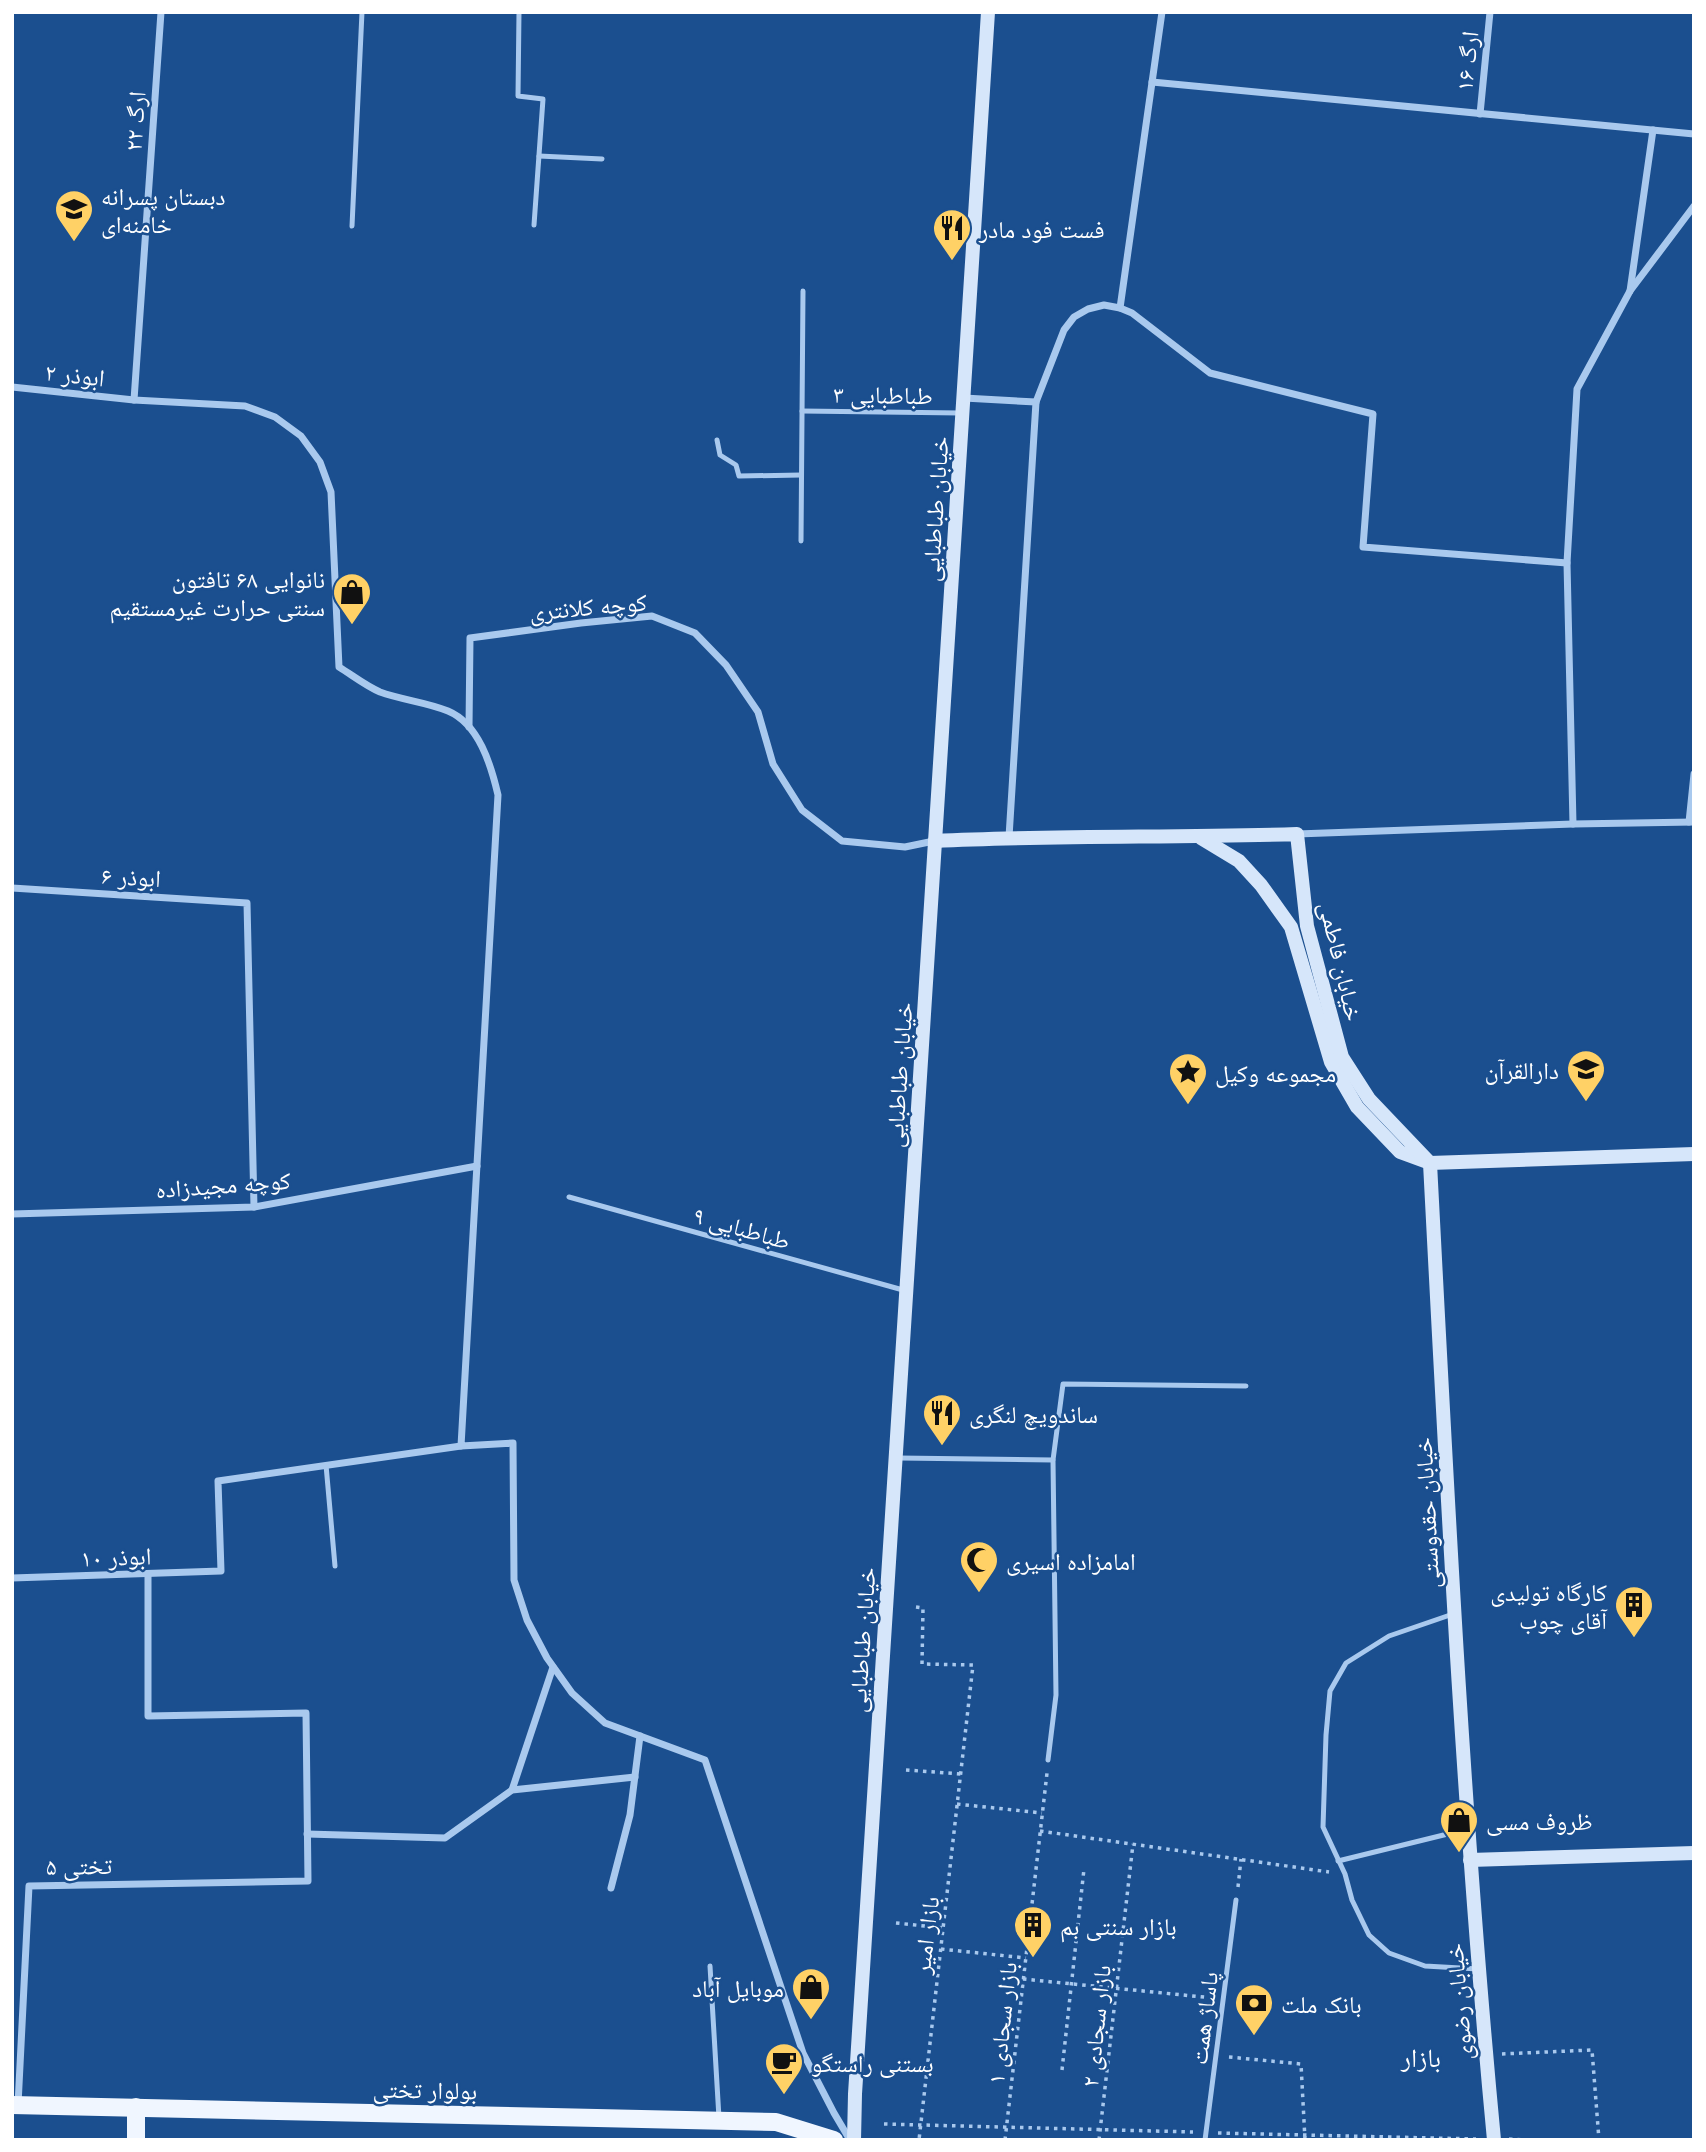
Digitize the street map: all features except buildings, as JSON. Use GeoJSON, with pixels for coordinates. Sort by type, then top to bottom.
{"type":"FeatureCollection","features":[{"type":"Feature","properties":{"kind":"main road","name":"بولوار تختی"},"geometry":{"type":"LineString","coordinates":[[15,2105],[776,2122],[834,2140]]}},
{"type":"Feature","properties":{"kind":"main road"},"geometry":{"type":"LineString","coordinates":[[136,2107],[136,2140]]}},
{"type":"Feature","properties":{"kind":"street","name":"ارگ ۲۲"},"geometry":{"type":"LineString","coordinates":[[134,400],[161,12]]}},
{"type":"Feature","properties":{"kind":"street","name":"خیابان طباطبایی"},"geometry":{"type":"LineString","coordinates":[[852,2140],[988,12]]}},
{"type":"Feature","properties":{"kind":"street"},"geometry":{"type":"LineString","coordinates":[[1120,307],[1162,12]]}},
{"type":"Feature","properties":{"kind":"street","name":"ارگ ۱۶"},"geometry":{"type":"LineString","coordinates":[[1480,114],[1490,12]]}},
{"type":"Feature","properties":{"kind":"street"},"geometry":{"type":"LineString","coordinates":[[1152,82],[1694,134]]}},
{"type":"Feature","properties":{"kind":"street"},"geometry":{"type":"LineString","coordinates":[[1630,291],[1653,130]]}},
{"type":"Feature","properties":{"kind":"street"},"geometry":{"type":"LineString","coordinates":[[1573,824],[1567,563],[1577,389],[1630,291],[1694,206]]}},
{"type":"Feature","properties":{"kind":"street"},"geometry":{"type":"LineString","coordinates":[[1009,837],[1037,402],[1064,330],[1074,317],[1088,309],[1104,305],[1120,307],[1132,313],[1210,373],[1373,414],[1363,547],[1567,563]]}},
{"type":"Feature","properties":{"kind":"street","name":"ابوذر ۲"},"geometry":{"type":"LineString","coordinates":[[12,387],[134,400],[245,406],[275,417],[301,436],[320,462],[331,492],[339,667],[379,691],[450,711],[469,727]]}},
{"type":"Feature","properties":{"kind":"street"},"geometry":{"type":"LineString","coordinates":[[963,406],[1037,402]]}},
{"type":"Feature","properties":{"kind":"street","name":"کوچه کلانتری"},"geometry":{"type":"LineString","coordinates":[[469,727],[470,638],[652,616],[695,633],[726,665],[758,712],[773,764],[802,810],[842,841],[905,847],[935,841]]}},
{"type":"Feature","properties":{"kind":"street"},"geometry":{"type":"LineString","coordinates":[[461,1446],[498,795],[492,766],[478,738],[469,727]]}},
{"type":"Feature","properties":{"kind":"street"},"geometry":{"type":"LineString","coordinates":[[935,841],[1009,837],[1200,837],[1691,822],[1694,774]]}},
{"type":"Feature","properties":{"kind":"street","name":"خیابان فاطمی"},"geometry":{"type":"LineString","coordinates":[[1297,834],[1307,926],[1342,1057],[1369,1098],[1430,1163]]}},
{"type":"Feature","properties":{"kind":"street","name":"خیابان فاطمی"},"geometry":{"type":"LineString","coordinates":[[1200,837],[1240,861],[1291,927],[1331,1062],[1357,1107],[1400,1152],[1430,1163],[1694,1154]]}},
{"type":"Feature","properties":{"kind":"street","name":"ابوذر ۶"},"geometry":{"type":"LineString","coordinates":[[12,888],[247,903],[254,1207]]}},
{"type":"Feature","properties":{"kind":"street","name":"خیابان حقدوستی"},"geometry":{"type":"LineString","coordinates":[[1430,1163],[1470,1860]]}},
{"type":"Feature","properties":{"kind":"street","name":"کوچه مجیدزاده"},"geometry":{"type":"LineString","coordinates":[[12,1214],[254,1207],[477,1166]]}},
{"type":"Feature","properties":{"kind":"street"},"geometry":{"type":"LineString","coordinates":[[326,1465],[461,1446],[513,1443],[514,1580],[527,1620],[553,1667],[572,1693],[605,1723],[705,1760],[803,2053],[834,2113],[852,2140]]}},
{"type":"Feature","properties":{"kind":"street","name":"ابوذر ۱۰"},"geometry":{"type":"LineString","coordinates":[[12,1578],[221,1572],[218,1481],[326,1465]]}},
{"type":"Feature","properties":{"kind":"street"},"geometry":{"type":"LineString","coordinates":[[148,1574],[148,1716],[306,1713],[307,1834],[445,1838],[512,1790],[635,1777]]}},
{"type":"Feature","properties":{"kind":"street"},"geometry":{"type":"LineString","coordinates":[[512,1790],[553,1667]]}},
{"type":"Feature","properties":{"kind":"street"},"geometry":{"type":"LineString","coordinates":[[611,1888],[630,1815],[640,1736]]}},
{"type":"Feature","properties":{"kind":"street","name":"تختی ۵"},"geometry":{"type":"LineString","coordinates":[[15,2105],[29,1886],[308,1881],[307,1834]]}},
{"type":"Feature","properties":{"kind":"street"},"geometry":{"type":"LineString","coordinates":[[1470,1860],[1694,1853]]}},
{"type":"Feature","properties":{"kind":"street","name":"خیابان رضوی"},"geometry":{"type":"LineString","coordinates":[[1470,1860],[1494,2140]]}},
{"type":"Feature","properties":{"kind":"lane"},"geometry":{"type":"LineString","coordinates":[[352,226],[362,12]]}},
{"type":"Feature","properties":{"kind":"lane"},"geometry":{"type":"LineString","coordinates":[[519,12],[517,96],[543,99],[534,225]]}},
{"type":"Feature","properties":{"kind":"lane"},"geometry":{"type":"LineString","coordinates":[[539,156],[602,159]]}},
{"type":"Feature","properties":{"kind":"lane"},"geometry":{"type":"LineString","coordinates":[[801,541],[803,291]]}},
{"type":"Feature","properties":{"kind":"lane","name":"طباطبایی ۳"},"geometry":{"type":"LineString","coordinates":[[802,411],[963,406]]}},
{"type":"Feature","properties":{"kind":"lane"},"geometry":{"type":"LineString","coordinates":[[717,440],[720,455],[736,465],[740,476],[801,475]]}},
{"type":"Feature","properties":{"kind":"lane","name":"طباطبایی ۹"},"geometry":{"type":"LineString","coordinates":[[569,1197],[906,1291]]}},
{"type":"Feature","properties":{"kind":"lane"},"geometry":{"type":"LineString","coordinates":[[1048,1760],[1056,1695],[1053,1460],[1063,1384],[1246,1386]]}},
{"type":"Feature","properties":{"kind":"lane"},"geometry":{"type":"LineString","coordinates":[[896,1458],[1053,1460]]}},
{"type":"Feature","properties":{"kind":"lane"},"geometry":{"type":"LineString","coordinates":[[326,1465],[335,1566]]}},
{"type":"Feature","properties":{"kind":"lane"},"geometry":{"type":"LineString","coordinates":[[1454,1614],[1389,1636],[1346,1663],[1330,1691],[1323,1827],[1369,1935],[1389,1953],[1424,1966],[1478,1969]]}},
{"type":"Feature","properties":{"kind":"lane"},"geometry":{"type":"LineString","coordinates":[[1338,1861],[1468,1829]]}},
{"type":"Feature","properties":{"kind":"lane","name":"پاساژ همت"},"geometry":{"type":"LineString","coordinates":[[1205,2140],[1236,1900]]}},
{"type":"Feature","properties":{"kind":"lane"},"geometry":{"type":"LineString","coordinates":[[710,1966],[719,2121]]}},
{"type":"Feature","properties":{"kind":"path","name":"بازار امیر"},"geometry":{"type":"LineString","coordinates":[[916,1607],[923,1608],[922,1664],[973,1665],[919,2140]]}},
{"type":"Feature","properties":{"kind":"path","name":"بازار سجادی ۱"},"geometry":{"type":"LineString","coordinates":[[1005,2140],[1048,1760]]}},
{"type":"Feature","properties":{"kind":"path"},"geometry":{"type":"LineString","coordinates":[[906,1770],[961,1774]]}},
{"type":"Feature","properties":{"kind":"path"},"geometry":{"type":"LineString","coordinates":[[957,1804],[1042,1813]]}},
{"type":"Feature","properties":{"kind":"path"},"geometry":{"type":"LineString","coordinates":[[1040,1830],[1314,1870]]}},
{"type":"Feature","properties":{"kind":"path","name":"بازار سجادی ۲"},"geometry":{"type":"LineString","coordinates":[[1100,2140],[1133,1844]]}},
{"type":"Feature","properties":{"kind":"path"},"geometry":{"type":"LineString","coordinates":[[1236,1900],[1241,1859]]}},
{"type":"Feature","properties":{"kind":"path"},"geometry":{"type":"LineString","coordinates":[[1062,2070],[1084,1869]]}},
{"type":"Feature","properties":{"kind":"path"},"geometry":{"type":"LineString","coordinates":[[896,1923],[944,1928]]}},
{"type":"Feature","properties":{"kind":"path"},"geometry":{"type":"LineString","coordinates":[[941,1950],[1026,1958]]}},
{"type":"Feature","properties":{"kind":"path"},"geometry":{"type":"LineString","coordinates":[[1023,1979],[1223,1999]]}},
{"type":"Feature","properties":{"kind":"path"},"geometry":{"type":"LineString","coordinates":[[1486,2055],[1592,2050],[1599,2140]]}},
{"type":"Feature","properties":{"kind":"path"},"geometry":{"type":"LineString","coordinates":[[1216,2056],[1301,2064],[1305,2140]]}},
{"type":"Feature","properties":{"kind":"place","name":"دبستان پسرانه خامنه‌ای"},"geometry":{"type":"Point","coordinates":[74,243]}},
{"type":"Feature","properties":{"kind":"place","name":"فست فود مادر"},"geometry":{"type":"Point","coordinates":[952,262]}},
{"type":"Feature","properties":{"kind":"place","name":"نانوایی ۶۸ تافتون سنتی حرارت غیرمستقیم"},"geometry":{"type":"Point","coordinates":[352,626]}},
{"type":"Feature","properties":{"kind":"place","name":"دارالقرآن"},"geometry":{"type":"Point","coordinates":[1586,1103]}},
{"type":"Feature","properties":{"kind":"place","name":"مجموعه وکیل"},"geometry":{"type":"Point","coordinates":[1188,1106]}},
{"type":"Feature","properties":{"kind":"place","name":"ساندویچ لنگری"},"geometry":{"type":"Point","coordinates":[942,1447]}},
{"type":"Feature","properties":{"kind":"place","name":"امامزاده اسیری"},"geometry":{"type":"Point","coordinates":[979,1594]}},
{"type":"Feature","properties":{"kind":"place","name":"کارگاه تولیدی آقای چوب"},"geometry":{"type":"Point","coordinates":[1634,1639]}},
{"type":"Feature","properties":{"kind":"place","name":"ظروف مسی"},"geometry":{"type":"Point","coordinates":[1459,1854]}},
{"type":"Feature","properties":{"kind":"place","name":"بازار سنتی بم"},"geometry":{"type":"Point","coordinates":[1033,1959]}},
{"type":"Feature","properties":{"kind":"place","name":"موبایل آباد"},"geometry":{"type":"Point","coordinates":[811,2021]}},
{"type":"Feature","properties":{"kind":"place","name":"بانک ملت"},"geometry":{"type":"Point","coordinates":[1254,2037]}},
{"type":"Feature","properties":{"kind":"place","name":"بستنی راستگو"},"geometry":{"type":"Point","coordinates":[784,2096]}},
{"type":"Feature","properties":{"kind":"district","name":"بازار"},"geometry":{"type":"Point","coordinates":[1421,2057]}}]}
